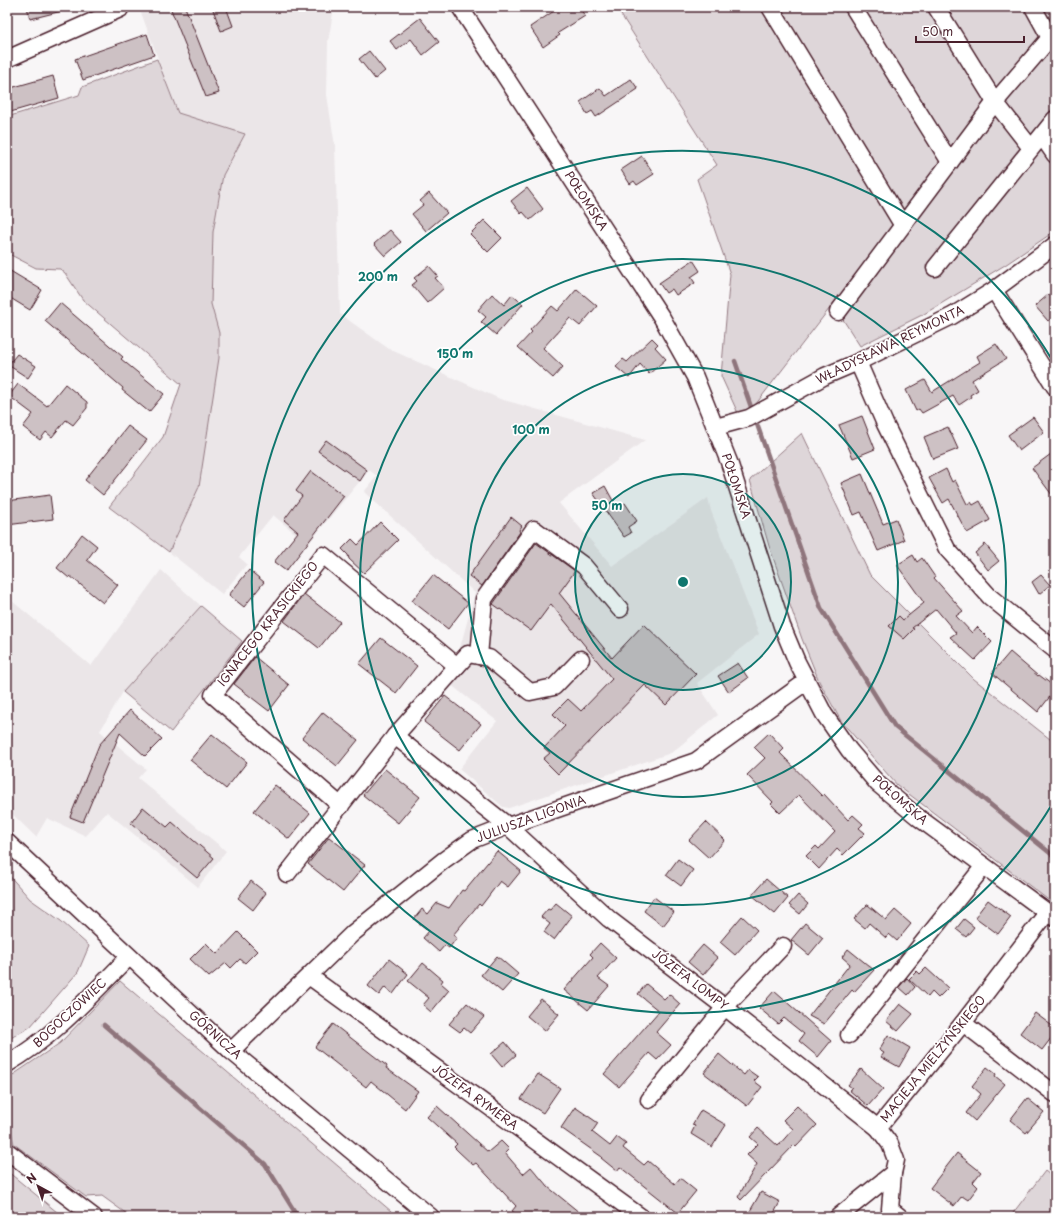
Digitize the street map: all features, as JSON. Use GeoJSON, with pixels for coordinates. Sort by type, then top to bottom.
{"type":"FeatureCollection","features":[{"type":"Feature","properties":{"kind":"street"},"geometry":{"type":"LineString","coordinates":[[7,59],[120,9],[119,7]]}},
{"type":"Feature","properties":{"kind":"street","name":"POŁOMSKA"},"geometry":{"type":"LineString","coordinates":[[460,7],[662,318],[695,377],[716,427],[782,626],[824,714],[849,750],[878,784],[919,818],[1051,916]]}},
{"type":"Feature","properties":{"kind":"street"},"geometry":{"type":"LineString","coordinates":[[770,7],[902,224]]}},
{"type":"Feature","properties":{"kind":"street"},"geometry":{"type":"LineString","coordinates":[[853,7],[950,162]]}},
{"type":"Feature","properties":{"kind":"street"},"geometry":{"type":"LineString","coordinates":[[936,7],[995,102],[1031,148]]}},
{"type":"Feature","properties":{"kind":"street"},"geometry":{"type":"LineString","coordinates":[[838,312],[902,224],[995,102],[1053,35],[1033,7]]}},
{"type":"Feature","properties":{"kind":"street"},"geometry":{"type":"LineString","coordinates":[[935,268],[1055,119]]}},
{"type":"Feature","properties":{"kind":"street"},"geometry":{"type":"LineString","coordinates":[[1042,136],[1055,155]]}},
{"type":"Feature","properties":{"kind":"street","name":"WŁADYSŁAWA REYMONTA"},"geometry":{"type":"LineString","coordinates":[[716,427],[749,418],[825,376],[858,362],[952,316],[994,290],[1055,245]]}},
{"type":"Feature","properties":{"kind":"street"},"geometry":{"type":"LineString","coordinates":[[994,290],[1055,387]]}},
{"type":"Feature","properties":{"kind":"street"},"geometry":{"type":"LineString","coordinates":[[858,362],[884,424],[946,548],[990,597],[1055,650]]}},
{"type":"Feature","properties":{"kind":"street"},"geometry":{"type":"LineString","coordinates":[[480,656],[484,599],[534,529],[584,566],[620,609]]}},
{"type":"Feature","properties":{"kind":"street","name":"IGNACEGO KRASICKIEGO"},"geometry":{"type":"LineString","coordinates":[[341,806],[213,695],[323,555],[457,666]]}},
{"type":"Feature","properties":{"kind":"street"},"geometry":{"type":"LineString","coordinates":[[287,874],[395,736],[468,654],[489,658],[530,692],[554,688],[581,659]]}},
{"type":"Feature","properties":{"kind":"street","name":"JULIUSZA LIGONIA"},"geometry":{"type":"LineString","coordinates":[[231,1051],[354,933],[444,860],[472,840],[508,826],[696,761],[807,681]]}},
{"type":"Feature","properties":{"kind":"street"},"geometry":{"type":"LineString","coordinates":[[395,736],[508,826]]}},
{"type":"Feature","properties":{"kind":"street","name":"JÓZEFA LOMPY"},"geometry":{"type":"LineString","coordinates":[[508,826],[609,919],[725,1007],[878,1128]]}},
{"type":"Feature","properties":{"kind":"street","name":"GÓRNICZA"},"geometry":{"type":"LineString","coordinates":[[7,842],[231,1051],[431,1217]]}},
{"type":"Feature","properties":{"kind":"street"},"geometry":{"type":"LineString","coordinates":[[849,1035],[984,866]]}},
{"type":"Feature","properties":{"kind":"street","name":"MACIEJA MIELŻYŃSKIEGO"},"geometry":{"type":"LineString","coordinates":[[893,1173],[896,1160],[890,1144],[878,1128],[1051,916]]}},
{"type":"Feature","properties":{"kind":"street"},"geometry":{"type":"LineString","coordinates":[[649,1100],[725,1007],[783,946]]}},
{"type":"Feature","properties":{"kind":"street","name":"BOGOCZOWIEC"},"geometry":{"type":"LineString","coordinates":[[7,1064],[29,1052],[65,1020],[129,957]]}},
{"type":"Feature","properties":{"kind":"street","name":"JÓZEFA RYMERA"},"geometry":{"type":"LineString","coordinates":[[309,976],[641,1217]]}},
{"type":"Feature","properties":{"kind":"street"},"geometry":{"type":"LineString","coordinates":[[963,1024],[1055,1094]]}},
{"type":"Feature","properties":{"kind":"street"},"geometry":{"type":"LineString","coordinates":[[7,1151],[94,1217]]}},
{"type":"Feature","properties":{"kind":"street"},"geometry":{"type":"LineString","coordinates":[[838,1217],[893,1173]]}},
{"type":"Feature","properties":{"kind":"street"},"geometry":{"type":"LineString","coordinates":[[893,1173],[890,1209],[900,1217]]}},
{"type":"Feature","properties":{"kind":"shaded area"},"geometry":{"type":"Polygon","coordinates":[[[139,7],[334,7],[328,42],[327,95],[335,146],[340,314],[389,349],[500,399],[645,440],[559,503],[612,566],[708,498],[711,511],[759,634],[697,683],[718,715],[671,753],[509,808],[503,807],[459,769],[497,721],[450,684],[475,593],[364,492],[377,476],[369,470],[308,544],[273,515],[239,557],[247,564],[222,594],[169,552],[199,487],[219,333],[211,304],[213,232],[223,175],[244,134],[178,113],[139,7]]]}},
{"type":"Feature","properties":{"kind":"shaded area"},"geometry":{"type":"Polygon","coordinates":[[[616,7],[1055,7],[1055,231],[1005,265],[924,314],[860,346],[833,304],[742,422],[721,376],[730,274],[697,179],[717,165],[616,7]]]}},
{"type":"Feature","properties":{"kind":"shaded area"},"geometry":{"type":"Polygon","coordinates":[[[157,59],[178,113],[245,134],[223,175],[213,232],[211,304],[219,333],[219,358],[199,487],[169,552],[109,507],[163,437],[181,384],[83,300],[65,273],[60,269],[36,268],[7,253],[7,117],[79,95],[82,87],[157,59]]]}},
{"type":"Feature","properties":{"kind":"shaded area"},"geometry":{"type":"Polygon","coordinates":[[[802,433],[870,575],[974,679],[1055,743],[1055,905],[897,785],[841,721],[819,681],[802,639],[769,546],[750,480],[802,433]]]}},
{"type":"Feature","properties":{"kind":"shaded area"},"geometry":{"type":"Polygon","coordinates":[[[161,570],[201,606],[123,692],[100,731],[146,769],[138,778],[226,851],[198,887],[107,812],[86,836],[47,818],[36,837],[7,809],[7,597],[91,666],[161,570]]]}},
{"type":"Feature","properties":{"kind":"shaded area"},"geometry":{"type":"Polygon","coordinates":[[[201,606],[242,641],[171,732],[123,692],[201,606]]]}},
{"type":"Feature","properties":{"kind":"shaded area"},"geometry":{"type":"Polygon","coordinates":[[[7,873],[30,899],[61,921],[89,946],[78,972],[30,1027],[7,1040],[7,873]]]}},
{"type":"Feature","properties":{"kind":"shaded area"},"geometry":{"type":"Polygon","coordinates":[[[120,981],[398,1217],[131,1217],[102,1196],[86,1197],[14,1144],[7,1114],[7,1079],[60,1043],[120,981]]]}},
{"type":"Feature","properties":{"kind":"shaded area"},"geometry":{"type":"Polygon","coordinates":[[[7,1171],[63,1217],[7,1217],[7,1171]]]}},
{"type":"Feature","properties":{"kind":"shaded area"},"geometry":{"type":"Polygon","coordinates":[[[1045,1171],[1055,1179],[1055,1217],[1010,1217],[1045,1171]]]}},
{"type":"Feature","properties":{"kind":"building"},"geometry":{"type":"Polygon","coordinates":[[[27,7],[61,7],[62,11],[30,19],[27,7]]]}},
{"type":"Feature","properties":{"kind":"building"},"geometry":{"type":"Polygon","coordinates":[[[170,7],[185,7],[219,93],[206,97],[170,7]]]}},
{"type":"Feature","properties":{"kind":"building"},"geometry":{"type":"Polygon","coordinates":[[[212,7],[226,7],[233,26],[221,31],[212,7]]]}},
{"type":"Feature","properties":{"kind":"building"},"geometry":{"type":"Polygon","coordinates":[[[560,7],[579,7],[585,16],[558,33],[560,35],[543,47],[530,27],[560,7]]]}},
{"type":"Feature","properties":{"kind":"building"},"geometry":{"type":"Polygon","coordinates":[[[420,18],[439,42],[423,55],[411,39],[397,50],[390,41],[420,18]]]}},
{"type":"Feature","properties":{"kind":"building"},"geometry":{"type":"Polygon","coordinates":[[[147,34],[154,55],[83,80],[75,59],[147,34]]]}},
{"type":"Feature","properties":{"kind":"building"},"geometry":{"type":"Polygon","coordinates":[[[369,51],[385,71],[375,79],[359,59],[369,51]]]}},
{"type":"Feature","properties":{"kind":"building"},"geometry":{"type":"Polygon","coordinates":[[[53,76],[59,98],[7,113],[7,89],[53,76]]]}},
{"type":"Feature","properties":{"kind":"building"},"geometry":{"type":"Polygon","coordinates":[[[631,79],[638,89],[596,117],[592,111],[587,114],[580,102],[600,88],[606,96],[631,79]]]}},
{"type":"Feature","properties":{"kind":"building"},"geometry":{"type":"Polygon","coordinates":[[[642,156],[654,174],[637,185],[634,181],[630,184],[621,170],[642,156]]]}},
{"type":"Feature","properties":{"kind":"building"},"geometry":{"type":"Polygon","coordinates":[[[527,188],[543,209],[530,220],[523,212],[521,214],[511,201],[527,188]]]}},
{"type":"Feature","properties":{"kind":"building"},"geometry":{"type":"Polygon","coordinates":[[[429,193],[447,213],[426,231],[412,214],[423,205],[420,201],[429,193]]]}},
{"type":"Feature","properties":{"kind":"building"},"geometry":{"type":"Polygon","coordinates":[[[484,220],[502,238],[488,252],[470,234],[484,220]]]}},
{"type":"Feature","properties":{"kind":"building"},"geometry":{"type":"Polygon","coordinates":[[[390,230],[401,242],[385,256],[374,244],[390,230]]]}},
{"type":"Feature","properties":{"kind":"building"},"geometry":{"type":"Polygon","coordinates":[[[693,260],[700,271],[691,277],[695,283],[676,295],[672,289],[666,293],[659,283],[693,260]]]}},
{"type":"Feature","properties":{"kind":"building"},"geometry":{"type":"Polygon","coordinates":[[[429,266],[438,276],[435,278],[444,288],[427,303],[412,285],[417,281],[414,278],[429,266]]]}},
{"type":"Feature","properties":{"kind":"building"},"geometry":{"type":"Polygon","coordinates":[[[7,269],[42,290],[30,310],[7,296],[7,269]]]}},
{"type":"Feature","properties":{"kind":"building"},"geometry":{"type":"Polygon","coordinates":[[[577,289],[597,306],[580,326],[570,318],[543,348],[563,367],[553,378],[518,347],[532,332],[530,330],[552,306],[558,311],[577,289]]]}},
{"type":"Feature","properties":{"kind":"building"},"geometry":{"type":"Polygon","coordinates":[[[1055,289],[1055,316],[1048,321],[1035,306],[1055,289]]]}},
{"type":"Feature","properties":{"kind":"building"},"geometry":{"type":"Polygon","coordinates":[[[492,294],[504,305],[512,295],[523,304],[496,335],[481,322],[486,317],[478,310],[492,294]]]}},
{"type":"Feature","properties":{"kind":"building"},"geometry":{"type":"Polygon","coordinates":[[[60,303],[123,357],[121,359],[164,394],[149,412],[122,390],[123,388],[45,321],[60,303]]]}},
{"type":"Feature","properties":{"kind":"building"},"geometry":{"type":"Polygon","coordinates":[[[652,338],[658,344],[655,347],[666,359],[649,374],[640,364],[629,378],[616,367],[623,359],[627,362],[652,338]]]}},
{"type":"Feature","properties":{"kind":"building"},"geometry":{"type":"Polygon","coordinates":[[[996,344],[1006,359],[972,380],[978,390],[970,395],[971,397],[959,405],[953,396],[922,413],[919,409],[916,411],[906,390],[925,380],[932,392],[980,362],[977,356],[996,344]]]}},
{"type":"Feature","properties":{"kind":"building"},"geometry":{"type":"Polygon","coordinates":[[[17,354],[36,366],[28,378],[8,365],[17,354]]]}},
{"type":"Feature","properties":{"kind":"building"},"geometry":{"type":"Polygon","coordinates":[[[18,384],[47,406],[65,384],[87,402],[87,408],[73,425],[66,420],[52,437],[46,432],[40,440],[23,427],[33,414],[9,396],[18,384]]]}},
{"type":"Feature","properties":{"kind":"building"},"geometry":{"type":"Polygon","coordinates":[[[862,416],[875,449],[853,458],[839,425],[862,416]]]}},
{"type":"Feature","properties":{"kind":"building"},"geometry":{"type":"Polygon","coordinates":[[[1033,417],[1044,432],[1019,451],[1008,435],[1033,417]]]}},
{"type":"Feature","properties":{"kind":"building"},"geometry":{"type":"Polygon","coordinates":[[[128,426],[147,440],[103,495],[85,480],[128,426]]]}},
{"type":"Feature","properties":{"kind":"building"},"geometry":{"type":"Polygon","coordinates":[[[948,427],[958,449],[933,459],[924,437],[948,427]]]}},
{"type":"Feature","properties":{"kind":"building"},"geometry":{"type":"Polygon","coordinates":[[[326,440],[367,470],[360,481],[318,451],[326,440]]]}},
{"type":"Feature","properties":{"kind":"building"},"geometry":{"type":"Polygon","coordinates":[[[1055,451],[1055,499],[1032,468],[1055,451]]]}},
{"type":"Feature","properties":{"kind":"building"},"geometry":{"type":"Polygon","coordinates":[[[946,469],[952,482],[955,480],[967,504],[971,502],[973,505],[980,501],[990,520],[967,533],[949,499],[943,503],[929,478],[946,469]]]}},
{"type":"Feature","properties":{"kind":"building"},"geometry":{"type":"Polygon","coordinates":[[[311,471],[344,496],[286,571],[274,562],[298,532],[284,520],[302,496],[296,491],[311,471]]]}},
{"type":"Feature","properties":{"kind":"building"},"geometry":{"type":"Polygon","coordinates":[[[862,474],[883,524],[896,519],[904,540],[878,551],[861,512],[854,515],[841,483],[862,474]]]}},
{"type":"Feature","properties":{"kind":"building"},"geometry":{"type":"Polygon","coordinates":[[[605,486],[617,508],[625,503],[637,521],[628,527],[631,533],[624,537],[593,493],[605,486]]]}},
{"type":"Feature","properties":{"kind":"building"},"geometry":{"type":"Polygon","coordinates":[[[50,495],[53,519],[7,525],[7,501],[50,495]]]}},
{"type":"Feature","properties":{"kind":"building"},"geometry":{"type":"Polygon","coordinates":[[[511,517],[522,526],[519,530],[520,532],[482,586],[469,576],[511,517]]]}},
{"type":"Feature","properties":{"kind":"building"},"geometry":{"type":"Polygon","coordinates":[[[380,522],[398,540],[364,573],[349,559],[348,555],[342,549],[352,539],[358,545],[380,522]]]}},
{"type":"Feature","properties":{"kind":"building"},"geometry":{"type":"Polygon","coordinates":[[[82,534],[97,546],[87,560],[118,585],[103,603],[70,576],[69,578],[57,568],[82,534]]]}},
{"type":"Feature","properties":{"kind":"building"},"geometry":{"type":"Polygon","coordinates":[[[536,543],[575,571],[559,593],[612,658],[644,624],[696,674],[666,705],[645,685],[558,774],[543,759],[550,753],[544,748],[565,726],[553,714],[568,699],[581,711],[612,679],[551,604],[531,631],[493,604],[536,543]]]}},
{"type":"Feature","properties":{"kind":"building"},"geometry":{"type":"Polygon","coordinates":[[[985,544],[999,561],[988,570],[975,553],[985,544]]]}},
{"type":"Feature","properties":{"kind":"building"},"geometry":{"type":"Polygon","coordinates":[[[913,555],[917,562],[922,558],[935,577],[934,578],[963,611],[956,616],[972,633],[977,627],[992,642],[975,660],[950,637],[956,633],[936,609],[912,628],[914,629],[904,639],[889,626],[899,616],[903,620],[924,603],[897,565],[913,555]]]}},
{"type":"Feature","properties":{"kind":"building"},"geometry":{"type":"Polygon","coordinates":[[[249,570],[264,582],[244,607],[229,595],[249,570]]]}},
{"type":"Feature","properties":{"kind":"building"},"geometry":{"type":"Polygon","coordinates":[[[433,575],[468,603],[448,629],[412,601],[433,575]]]}},
{"type":"Feature","properties":{"kind":"building"},"geometry":{"type":"Polygon","coordinates":[[[1041,575],[1050,585],[1039,594],[1032,582],[1041,575]]]}},
{"type":"Feature","properties":{"kind":"building"},"geometry":{"type":"Polygon","coordinates":[[[304,594],[340,622],[319,648],[284,621],[304,594]]]}},
{"type":"Feature","properties":{"kind":"building"},"geometry":{"type":"Polygon","coordinates":[[[381,638],[417,666],[396,693],[359,664],[381,638]]]}},
{"type":"Feature","properties":{"kind":"building"},"geometry":{"type":"Polygon","coordinates":[[[1010,652],[1038,676],[1039,675],[1055,687],[1055,690],[1038,712],[992,673],[1010,652]]]}},
{"type":"Feature","properties":{"kind":"building"},"geometry":{"type":"Polygon","coordinates":[[[255,657],[289,685],[269,711],[234,684],[255,657]]]}},
{"type":"Feature","properties":{"kind":"building"},"geometry":{"type":"Polygon","coordinates":[[[738,663],[748,678],[729,692],[718,676],[738,663]]]}},
{"type":"Feature","properties":{"kind":"building"},"geometry":{"type":"Polygon","coordinates":[[[445,696],[481,724],[460,750],[424,722],[445,696]]]}},
{"type":"Feature","properties":{"kind":"building"},"geometry":{"type":"Polygon","coordinates":[[[130,710],[162,739],[145,756],[120,733],[83,822],[70,817],[99,745],[130,710]]]}},
{"type":"Feature","properties":{"kind":"building"},"geometry":{"type":"Polygon","coordinates":[[[323,712],[358,740],[337,766],[302,738],[323,712]]]}},
{"type":"Feature","properties":{"kind":"building"},"geometry":{"type":"Polygon","coordinates":[[[769,733],[784,749],[780,753],[822,796],[824,794],[848,820],[853,815],[863,824],[859,828],[865,833],[843,855],[837,849],[819,869],[806,856],[816,846],[819,849],[835,832],[799,795],[780,813],[771,804],[773,802],[747,775],[765,758],[754,747],[769,733]]]}},
{"type":"Feature","properties":{"kind":"building"},"geometry":{"type":"Polygon","coordinates":[[[212,734],[247,762],[226,789],[190,760],[212,734]]]}},
{"type":"Feature","properties":{"kind":"building"},"geometry":{"type":"Polygon","coordinates":[[[385,769],[420,797],[398,823],[363,795],[385,769]]]}},
{"type":"Feature","properties":{"kind":"building"},"geometry":{"type":"Polygon","coordinates":[[[275,785],[310,813],[289,839],[254,811],[275,785]]]}},
{"type":"Feature","properties":{"kind":"building"},"geometry":{"type":"Polygon","coordinates":[[[143,807],[167,827],[172,822],[214,858],[197,878],[131,823],[143,807]]]}},
{"type":"Feature","properties":{"kind":"building"},"geometry":{"type":"Polygon","coordinates":[[[706,822],[725,840],[709,858],[689,840],[706,822]]]}},
{"type":"Feature","properties":{"kind":"building"},"geometry":{"type":"Polygon","coordinates":[[[329,837],[365,865],[343,892],[308,864],[329,837]]]}},
{"type":"Feature","properties":{"kind":"building"},"geometry":{"type":"Polygon","coordinates":[[[497,851],[521,871],[508,887],[500,881],[481,906],[479,904],[453,935],[457,938],[449,948],[445,945],[439,952],[423,938],[429,931],[414,919],[422,909],[428,914],[437,903],[449,908],[462,890],[464,891],[497,851]]]}},
{"type":"Feature","properties":{"kind":"building"},"geometry":{"type":"Polygon","coordinates":[[[678,859],[693,870],[681,886],[666,875],[678,859]]]}},
{"type":"Feature","properties":{"kind":"building"},"geometry":{"type":"Polygon","coordinates":[[[766,879],[788,898],[775,914],[752,895],[766,879]]]}},
{"type":"Feature","properties":{"kind":"building"},"geometry":{"type":"Polygon","coordinates":[[[251,881],[266,893],[253,910],[238,898],[251,881]]]}},
{"type":"Feature","properties":{"kind":"building"},"geometry":{"type":"Polygon","coordinates":[[[798,895],[808,904],[800,914],[789,905],[798,895]]]}},
{"type":"Feature","properties":{"kind":"building"},"geometry":{"type":"Polygon","coordinates":[[[654,897],[674,912],[663,926],[644,911],[654,897]]]}},
{"type":"Feature","properties":{"kind":"building"},"geometry":{"type":"Polygon","coordinates":[[[988,900],[1011,917],[998,934],[975,917],[988,900]]]}},
{"type":"Feature","properties":{"kind":"building"},"geometry":{"type":"Polygon","coordinates":[[[556,903],[572,916],[554,940],[544,932],[550,924],[541,917],[556,903]]]}},
{"type":"Feature","properties":{"kind":"building"},"geometry":{"type":"Polygon","coordinates":[[[867,905],[886,920],[895,910],[911,924],[897,941],[889,934],[886,938],[869,923],[865,928],[854,919],[867,905]]]}},
{"type":"Feature","properties":{"kind":"building"},"geometry":{"type":"Polygon","coordinates":[[[742,916],[757,930],[735,955],[720,942],[742,916]]]}},
{"type":"Feature","properties":{"kind":"building"},"geometry":{"type":"Polygon","coordinates":[[[964,919],[974,927],[966,937],[956,929],[964,919]]]}},
{"type":"Feature","properties":{"kind":"building"},"geometry":{"type":"Polygon","coordinates":[[[805,923],[823,938],[809,955],[791,940],[805,923]]]}},
{"type":"Feature","properties":{"kind":"building"},"geometry":{"type":"Polygon","coordinates":[[[238,932],[257,951],[245,963],[240,959],[231,968],[226,963],[209,977],[190,959],[206,943],[217,954],[238,932]]]}},
{"type":"Feature","properties":{"kind":"building"},"geometry":{"type":"Polygon","coordinates":[[[600,943],[616,958],[598,978],[609,986],[588,1010],[564,990],[593,957],[590,954],[600,943]]]}},
{"type":"Feature","properties":{"kind":"building"},"geometry":{"type":"Polygon","coordinates":[[[703,945],[718,958],[703,975],[688,962],[703,945]]]}},
{"type":"Feature","properties":{"kind":"building"},"geometry":{"type":"Polygon","coordinates":[[[848,949],[874,970],[854,992],[852,990],[824,1024],[809,1016],[850,964],[842,957],[848,949]]]}},
{"type":"Feature","properties":{"kind":"building"},"geometry":{"type":"Polygon","coordinates":[[[497,956],[518,974],[502,992],[481,975],[497,956]]]}},
{"type":"Feature","properties":{"kind":"building"},"geometry":{"type":"Polygon","coordinates":[[[389,959],[408,974],[393,994],[385,987],[379,995],[368,986],[389,959]]]}},
{"type":"Feature","properties":{"kind":"building"},"geometry":{"type":"Polygon","coordinates":[[[423,963],[443,980],[441,983],[449,990],[431,1012],[423,1005],[429,998],[408,981],[423,963]]]}},
{"type":"Feature","properties":{"kind":"building"},"geometry":{"type":"Polygon","coordinates":[[[926,968],[948,988],[938,998],[932,992],[928,997],[909,979],[917,971],[920,974],[926,968]]]}},
{"type":"Feature","properties":{"kind":"building"},"geometry":{"type":"Polygon","coordinates":[[[907,978],[915,987],[908,995],[899,987],[907,978]]]}},
{"type":"Feature","properties":{"kind":"building"},"geometry":{"type":"Polygon","coordinates":[[[646,984],[664,999],[669,994],[680,1004],[656,1032],[671,1045],[657,1060],[649,1053],[619,1087],[604,1074],[659,1011],[638,994],[646,984]]]}},
{"type":"Feature","properties":{"kind":"building"},"geometry":{"type":"Polygon","coordinates":[[[774,991],[831,1041],[818,1057],[799,1041],[804,1034],[784,1018],[778,1024],[759,1008],[774,991]]]}},
{"type":"Feature","properties":{"kind":"building"},"geometry":{"type":"Polygon","coordinates":[[[541,999],[559,1014],[545,1031],[527,1016],[541,999]]]}},
{"type":"Feature","properties":{"kind":"building"},"geometry":{"type":"Polygon","coordinates":[[[467,1003],[484,1017],[470,1033],[464,1028],[460,1032],[449,1024],[467,1003]]]}},
{"type":"Feature","properties":{"kind":"building"},"geometry":{"type":"Polygon","coordinates":[[[900,1004],[913,1014],[898,1031],[886,1021],[900,1004]]]}},
{"type":"Feature","properties":{"kind":"building"},"geometry":{"type":"Polygon","coordinates":[[[1035,1013],[1055,1028],[1055,1033],[1042,1050],[1020,1033],[1035,1013]]]}},
{"type":"Feature","properties":{"kind":"building"},"geometry":{"type":"Polygon","coordinates":[[[333,1024],[387,1066],[386,1068],[418,1091],[405,1109],[371,1081],[366,1087],[315,1047],[333,1024]]]}},
{"type":"Feature","properties":{"kind":"building"},"geometry":{"type":"Polygon","coordinates":[[[888,1035],[910,1048],[899,1067],[881,1057],[884,1053],[879,1050],[888,1035]]]}},
{"type":"Feature","properties":{"kind":"building"},"geometry":{"type":"Polygon","coordinates":[[[505,1042],[516,1055],[502,1067],[491,1054],[505,1042]]]}},
{"type":"Feature","properties":{"kind":"building"},"geometry":{"type":"Polygon","coordinates":[[[719,1054],[744,1075],[748,1070],[758,1077],[754,1081],[762,1087],[747,1106],[704,1073],[719,1054]]]}},
{"type":"Feature","properties":{"kind":"building"},"geometry":{"type":"Polygon","coordinates":[[[987,1067],[1005,1084],[975,1121],[966,1113],[981,1094],[972,1086],[987,1067]]]}},
{"type":"Feature","properties":{"kind":"building"},"geometry":{"type":"Polygon","coordinates":[[[861,1069],[883,1089],[868,1106],[849,1090],[852,1088],[848,1085],[861,1069]]]}},
{"type":"Feature","properties":{"kind":"building"},"geometry":{"type":"Polygon","coordinates":[[[538,1074],[560,1088],[543,1113],[521,1099],[538,1074]]]}},
{"type":"Feature","properties":{"kind":"building"},"geometry":{"type":"Polygon","coordinates":[[[1027,1098],[1044,1112],[1026,1133],[1010,1120],[1027,1098]]]}},
{"type":"Feature","properties":{"kind":"building"},"geometry":{"type":"Polygon","coordinates":[[[437,1106],[488,1152],[501,1141],[509,1149],[505,1153],[523,1174],[531,1167],[548,1187],[585,1217],[520,1217],[512,1211],[516,1206],[476,1163],[473,1165],[454,1147],[457,1144],[427,1117],[437,1106]]]}},
{"type":"Feature","properties":{"kind":"building"},"geometry":{"type":"Polygon","coordinates":[[[797,1106],[817,1125],[796,1147],[794,1145],[741,1200],[738,1197],[757,1164],[747,1155],[758,1144],[750,1137],[758,1128],[778,1146],[793,1129],[783,1120],[797,1106]]]}},
{"type":"Feature","properties":{"kind":"building"},"geometry":{"type":"Polygon","coordinates":[[[575,1107],[598,1123],[592,1132],[610,1146],[617,1137],[626,1144],[623,1148],[644,1165],[648,1161],[675,1184],[680,1178],[696,1191],[678,1213],[620,1167],[617,1171],[601,1158],[602,1157],[561,1128],[575,1107]]]}},
{"type":"Feature","properties":{"kind":"building"},"geometry":{"type":"Polygon","coordinates":[[[701,1110],[726,1125],[712,1147],[691,1134],[695,1126],[692,1125],[701,1110]]]}},
{"type":"Feature","properties":{"kind":"building"},"geometry":{"type":"Polygon","coordinates":[[[957,1153],[981,1172],[973,1182],[978,1187],[968,1200],[962,1196],[954,1206],[930,1188],[957,1153]]]}},
{"type":"Feature","properties":{"kind":"building"},"geometry":{"type":"Polygon","coordinates":[[[761,1192],[780,1202],[772,1217],[760,1217],[750,1211],[761,1192]]]}},
{"type":"Feature","properties":{"kind":"waterway"},"geometry":{"type":"LineString","coordinates":[[735,361],[821,608],[895,727],[1055,857]]}},
{"type":"Feature","properties":{"kind":"waterway"},"geometry":{"type":"LineString","coordinates":[[104,1025],[265,1164],[298,1217]]}}]}
